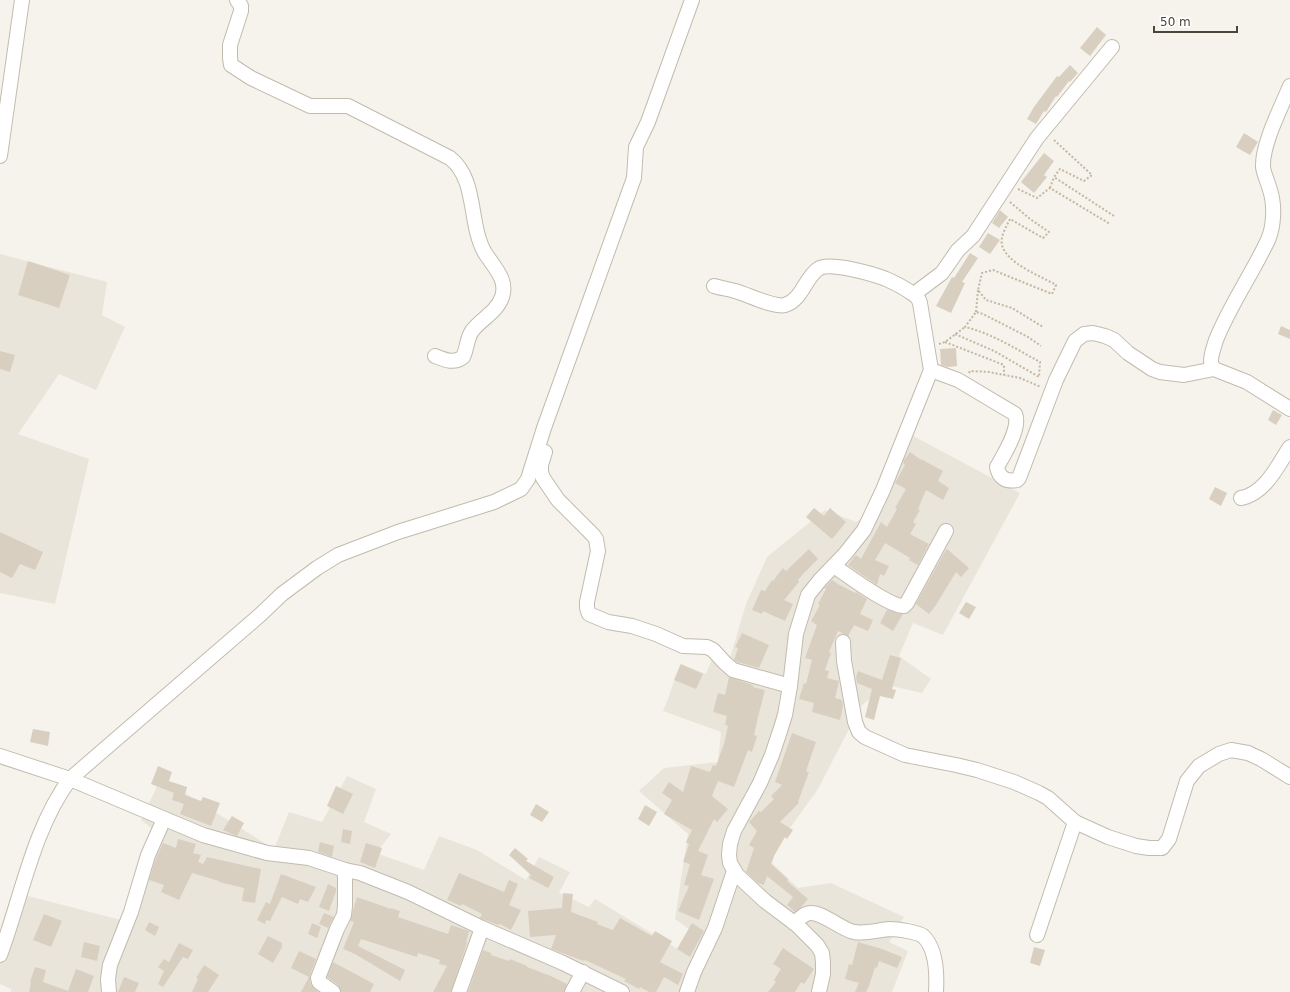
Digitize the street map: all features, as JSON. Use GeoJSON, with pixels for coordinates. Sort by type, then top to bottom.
{"type":"FeatureCollection","features":[{"type":"Feature","properties":{"kind":"street"},"geometry":{"type":"LineString","coordinates":[[0,156],[22,0]]}},
{"type":"Feature","properties":{"kind":"street"},"geometry":{"type":"LineString","coordinates":[[237,0],[241,6],[241,11],[230,52],[231,65],[237,70],[310,106],[341,105],[353,108],[450,158],[456,163],[462,172],[467,185],[479,238],[484,251],[502,279],[502,296],[498,306],[471,332],[464,357],[460,360],[452,362],[435,356]]}},
{"type":"Feature","properties":{"kind":"street"},"geometry":{"type":"LineString","coordinates":[[0,955],[44,823],[58,795],[70,779],[260,615],[282,594],[317,568],[346,551],[398,532],[494,502],[521,489],[528,479],[544,428],[634,178],[636,147],[648,122],[692,0]]}},
{"type":"Feature","properties":{"kind":"street"},"geometry":{"type":"LineString","coordinates":[[914,294],[942,274],[958,250],[973,236],[1037,138],[1112,47]]}},
{"type":"Feature","properties":{"kind":"street"},"geometry":{"type":"LineString","coordinates":[[1214,369],[1211,365],[1212,353],[1219,333],[1268,239],[1271,229],[1273,216],[1272,200],[1264,172],[1264,154],[1270,134],[1290,86]]}},
{"type":"Feature","properties":{"kind":"street"},"geometry":{"type":"LineString","coordinates":[[714,286],[735,291],[772,304],[784,305],[798,295],[818,269],[827,267],[845,268],[881,277],[914,294],[920,303],[928,347],[931,370],[884,490],[864,530],[845,554],[808,595],[796,634],[785,715],[772,755],[760,783],[734,831],[730,844],[729,855],[734,871],[765,901],[794,923],[817,945],[822,953],[823,974],[819,992]]}},
{"type":"Feature","properties":{"kind":"street"},"geometry":{"type":"LineString","coordinates":[[931,370],[958,380],[1015,414],[1017,424],[1014,433],[997,467],[998,473],[1001,476],[1006,480],[1013,481],[1019,478],[1056,380],[1075,341],[1084,334],[1093,333],[1114,340],[1128,353],[1152,369],[1160,372],[1184,375],[1214,369],[1246,382],[1290,409]]}},
{"type":"Feature","properties":{"kind":"street"},"geometry":{"type":"LineString","coordinates":[[544,428],[550,430],[551,434],[541,464],[543,478],[558,500],[593,535],[597,544],[598,551],[587,602],[589,614],[608,622],[632,626],[656,634],[683,646],[707,647],[713,650],[733,670],[790,686]]}},
{"type":"Feature","properties":{"kind":"street"},"geometry":{"type":"LineString","coordinates":[[1241,498],[1254,493],[1263,485],[1290,446]]}},
{"type":"Feature","properties":{"kind":"street"},"geometry":{"type":"LineString","coordinates":[[834,566],[876,594],[897,605],[904,606],[946,531]]}},
{"type":"Feature","properties":{"kind":"street"},"geometry":{"type":"LineString","coordinates":[[843,642],[844,661],[856,722],[859,732],[865,737],[905,756],[956,765],[1014,782],[1048,798],[1075,822],[1108,837],[1136,846],[1162,848],[1169,839],[1186,781],[1199,766],[1210,759],[1231,750],[1248,753],[1261,759],[1290,777]]}},
{"type":"Feature","properties":{"kind":"street"},"geometry":{"type":"LineString","coordinates":[[0,756],[70,779],[203,835],[267,853],[309,858],[344,870],[360,873],[408,892],[482,928],[584,972],[622,992]]}},
{"type":"Feature","properties":{"kind":"street"},"geometry":{"type":"LineString","coordinates":[[109,992],[108,979],[110,965],[131,912],[148,855],[164,819]]}},
{"type":"Feature","properties":{"kind":"street"},"geometry":{"type":"LineString","coordinates":[[1037,935],[1075,822]]}},
{"type":"Feature","properties":{"kind":"street"},"geometry":{"type":"LineString","coordinates":[[333,992],[318,982],[318,978],[344,915],[344,870]]}},
{"type":"Feature","properties":{"kind":"street"},"geometry":{"type":"LineString","coordinates":[[686,992],[715,928],[734,871]]}},
{"type":"Feature","properties":{"kind":"street"},"geometry":{"type":"LineString","coordinates":[[794,923],[806,914],[813,913],[819,914],[841,928],[853,932],[861,933],[892,929],[922,935],[929,944],[933,956],[936,992]]}},
{"type":"Feature","properties":{"kind":"street"},"geometry":{"type":"LineString","coordinates":[[459,992],[482,928]]}},
{"type":"Feature","properties":{"kind":"street"},"geometry":{"type":"LineString","coordinates":[[572,992],[584,972]]}},
{"type":"Feature","properties":{"kind":"path"},"geometry":{"type":"LineString","coordinates":[[1015,188],[1037,198],[1050,188],[1054,176],[1060,169],[1084,181],[1092,175],[1054,140]]}},
{"type":"Feature","properties":{"kind":"path"},"geometry":{"type":"LineString","coordinates":[[1054,176],[1114,216]]}},
{"type":"Feature","properties":{"kind":"path"},"geometry":{"type":"LineString","coordinates":[[1050,188],[1110,224]]}},
{"type":"Feature","properties":{"kind":"path"},"geometry":{"type":"LineString","coordinates":[[928,347],[945,342],[965,327],[976,312],[978,290],[982,273],[993,270],[1052,294],[1056,285],[1009,258],[1002,245],[1002,237],[1010,219],[1043,238],[1049,232],[1010,203],[1010,199]]}},
{"type":"Feature","properties":{"kind":"path"},"geometry":{"type":"LineString","coordinates":[[978,290],[986,300],[1012,308],[1043,328]]}},
{"type":"Feature","properties":{"kind":"path"},"geometry":{"type":"LineString","coordinates":[[976,312],[983,314],[1028,337],[1041,346]]}},
{"type":"Feature","properties":{"kind":"path"},"geometry":{"type":"LineString","coordinates":[[955,334],[994,351],[1039,377],[1040,362],[988,336],[965,327]]}},
{"type":"Feature","properties":{"kind":"path"},"geometry":{"type":"LineString","coordinates":[[945,342],[1004,365],[1004,375]]}},
{"type":"Feature","properties":{"kind":"path"},"geometry":{"type":"LineString","coordinates":[[968,376],[970,371],[989,372],[1020,378],[1031,384]]}},
{"type":"Feature","properties":{"kind":"shaded area"},"geometry":{"type":"Polygon","coordinates":[[[0,254],[107,282],[102,315],[125,327],[96,390],[59,374],[18,434],[89,459],[55,604],[0,593],[0,254]]]}},
{"type":"Feature","properties":{"kind":"shaded area"},"geometry":{"type":"Polygon","coordinates":[[[904,431],[1020,493],[943,635],[913,623],[899,656],[931,679],[922,693],[887,685],[861,706],[818,789],[777,846],[772,863],[798,888],[831,883],[904,917],[889,942],[908,951],[892,992],[11,992],[11,989],[0,984],[0,942],[18,895],[28,896],[125,921],[155,831],[141,820],[161,778],[274,849],[289,812],[322,822],[347,776],[376,789],[364,822],[391,834],[376,853],[424,870],[439,836],[477,850],[526,880],[539,857],[570,872],[559,893],[589,907],[595,899],[678,949],[690,930],[675,919],[688,834],[639,791],[664,768],[718,762],[721,732],[663,711],[680,664],[706,674],[712,659],[730,658],[746,604],[767,557],[825,510],[856,522],[872,511],[904,431]]]}},
{"type":"Feature","properties":{"kind":"building"},"geometry":{"type":"Polygon","coordinates":[[[1097,27],[1106,35],[1090,56],[1080,48],[1097,27]]]}},
{"type":"Feature","properties":{"kind":"building"},"geometry":{"type":"Polygon","coordinates":[[[1070,65],[1078,73],[1070,82],[1069,81],[1057,97],[1056,96],[1036,124],[1027,119],[1057,76],[1059,77],[1070,65]]]}},
{"type":"Feature","properties":{"kind":"building"},"geometry":{"type":"Polygon","coordinates":[[[1244,133],[1258,142],[1250,155],[1236,147],[1244,133]]]}},
{"type":"Feature","properties":{"kind":"building"},"geometry":{"type":"Polygon","coordinates":[[[1044,153],[1054,161],[1044,175],[1047,177],[1034,193],[1021,182],[1044,153]]]}},
{"type":"Feature","properties":{"kind":"building"},"geometry":{"type":"Polygon","coordinates":[[[1000,210],[1008,217],[999,228],[992,223],[1000,210]]]}},
{"type":"Feature","properties":{"kind":"building"},"geometry":{"type":"Polygon","coordinates":[[[988,233],[1000,240],[990,254],[979,247],[988,233]]]}},
{"type":"Feature","properties":{"kind":"building"},"geometry":{"type":"Polygon","coordinates":[[[970,253],[978,258],[962,282],[965,283],[951,313],[936,306],[952,277],[954,278],[970,253]]]}},
{"type":"Feature","properties":{"kind":"building"},"geometry":{"type":"Polygon","coordinates":[[[28,261],[70,275],[59,308],[18,295],[28,261]]]}},
{"type":"Feature","properties":{"kind":"building"},"geometry":{"type":"Polygon","coordinates":[[[1281,326],[1290,330],[1290,339],[1278,334],[1281,326]]]}},
{"type":"Feature","properties":{"kind":"building"},"geometry":{"type":"Polygon","coordinates":[[[956,348],[957,366],[947,367],[941,365],[940,349],[956,348]]]}},
{"type":"Feature","properties":{"kind":"building"},"geometry":{"type":"Polygon","coordinates":[[[0,351],[15,355],[10,372],[0,369],[0,351]]]}},
{"type":"Feature","properties":{"kind":"building"},"geometry":{"type":"Polygon","coordinates":[[[1273,410],[1282,415],[1276,425],[1268,420],[1273,410]]]}},
{"type":"Feature","properties":{"kind":"building"},"geometry":{"type":"Polygon","coordinates":[[[910,452],[921,460],[943,471],[938,481],[949,488],[943,500],[926,490],[918,509],[920,510],[913,522],[916,524],[910,534],[929,544],[918,565],[909,560],[910,558],[885,543],[875,560],[889,566],[884,576],[880,574],[877,585],[848,565],[856,555],[861,559],[881,522],[887,527],[897,509],[895,508],[906,489],[895,483],[905,465],[903,463],[904,460],[910,452]]]}},
{"type":"Feature","properties":{"kind":"building"},"geometry":{"type":"Polygon","coordinates":[[[1215,487],[1227,493],[1221,506],[1209,499],[1215,487]]]}},
{"type":"Feature","properties":{"kind":"building"},"geometry":{"type":"Polygon","coordinates":[[[814,508],[824,516],[830,508],[846,522],[832,539],[806,517],[814,508]]]}},
{"type":"Feature","properties":{"kind":"building"},"geometry":{"type":"Polygon","coordinates":[[[0,532],[43,552],[35,570],[20,564],[12,578],[0,572],[0,532]]]}},
{"type":"Feature","properties":{"kind":"building"},"geometry":{"type":"Polygon","coordinates":[[[809,549],[818,559],[798,580],[799,582],[784,600],[793,604],[785,621],[763,611],[762,614],[752,610],[761,590],[765,591],[772,580],[773,581],[783,568],[786,571],[809,549]]]}},
{"type":"Feature","properties":{"kind":"building"},"geometry":{"type":"Polygon","coordinates":[[[947,549],[969,568],[961,577],[956,572],[929,614],[916,604],[947,549]]]}},
{"type":"Feature","properties":{"kind":"building"},"geometry":{"type":"Polygon","coordinates":[[[832,580],[867,599],[860,614],[873,620],[868,631],[854,625],[848,636],[838,631],[829,652],[831,653],[825,670],[829,671],[827,678],[839,681],[835,698],[842,700],[843,706],[840,720],[812,712],[814,703],[799,699],[804,683],[806,684],[812,660],[805,658],[817,625],[811,621],[820,605],[818,604],[826,589],[824,588],[832,580]]]}},
{"type":"Feature","properties":{"kind":"building"},"geometry":{"type":"Polygon","coordinates":[[[966,602],[976,607],[969,619],[959,613],[966,602]]]}},
{"type":"Feature","properties":{"kind":"building"},"geometry":{"type":"Polygon","coordinates":[[[887,610],[903,614],[893,631],[880,623],[887,610]]]}},
{"type":"Feature","properties":{"kind":"building"},"geometry":{"type":"Polygon","coordinates":[[[742,633],[769,645],[759,668],[734,660],[738,648],[735,647],[742,633]]]}},
{"type":"Feature","properties":{"kind":"building"},"geometry":{"type":"Polygon","coordinates":[[[890,655],[901,658],[892,689],[896,690],[893,699],[880,696],[874,720],[865,717],[872,689],[857,683],[856,677],[858,671],[882,680],[890,655]]]}},
{"type":"Feature","properties":{"kind":"building"},"geometry":{"type":"Polygon","coordinates":[[[681,664],[703,674],[696,689],[674,680],[681,664]]]}},
{"type":"Feature","properties":{"kind":"building"},"geometry":{"type":"Polygon","coordinates":[[[729,677],[753,685],[753,687],[765,690],[754,735],[757,736],[752,752],[748,750],[734,787],[718,781],[712,796],[728,809],[717,822],[714,819],[698,851],[708,855],[701,875],[714,879],[699,920],[678,911],[689,886],[684,885],[690,864],[683,862],[689,844],[686,842],[692,830],[664,814],[672,800],[662,793],[669,782],[683,792],[691,766],[710,772],[713,765],[716,766],[724,744],[728,726],[725,725],[727,716],[713,712],[718,693],[725,695],[729,677]]]}},
{"type":"Feature","properties":{"kind":"building"},"geometry":{"type":"Polygon","coordinates":[[[33,729],[50,732],[48,746],[30,742],[33,729]]]}},
{"type":"Feature","properties":{"kind":"building"},"geometry":{"type":"Polygon","coordinates":[[[792,733],[816,742],[806,771],[809,772],[798,802],[799,803],[780,822],[793,830],[787,839],[785,837],[771,864],[788,879],[787,881],[808,899],[795,912],[787,905],[793,897],[767,876],[764,885],[758,883],[746,872],[754,848],[749,845],[757,831],[749,822],[759,811],[761,812],[774,799],[771,796],[782,785],[775,782],[792,733]]]}},
{"type":"Feature","properties":{"kind":"building"},"geometry":{"type":"Polygon","coordinates":[[[158,766],[172,772],[169,781],[187,787],[185,795],[201,801],[203,797],[220,803],[211,826],[180,814],[184,804],[172,800],[174,793],[151,784],[158,766]]]}},
{"type":"Feature","properties":{"kind":"building"},"geometry":{"type":"Polygon","coordinates":[[[336,786],[353,794],[343,814],[327,806],[336,786]]]}},
{"type":"Feature","properties":{"kind":"building"},"geometry":{"type":"Polygon","coordinates":[[[536,804],[549,812],[542,822],[530,815],[536,804]]]}},
{"type":"Feature","properties":{"kind":"building"},"geometry":{"type":"Polygon","coordinates":[[[645,805],[657,812],[649,826],[638,819],[645,805]]]}},
{"type":"Feature","properties":{"kind":"building"},"geometry":{"type":"Polygon","coordinates":[[[232,816],[244,823],[237,836],[223,830],[232,816]]]}},
{"type":"Feature","properties":{"kind":"building"},"geometry":{"type":"Polygon","coordinates":[[[343,829],[352,831],[350,844],[341,842],[343,829]]]}},
{"type":"Feature","properties":{"kind":"building"},"geometry":{"type":"Polygon","coordinates":[[[178,839],[196,844],[193,853],[201,855],[198,862],[203,864],[207,857],[261,869],[255,903],[242,901],[244,888],[192,873],[179,900],[161,892],[164,885],[149,880],[156,858],[163,843],[176,848],[178,839]]]}},
{"type":"Feature","properties":{"kind":"building"},"geometry":{"type":"Polygon","coordinates":[[[320,842],[334,846],[332,857],[318,852],[320,842]]]}},
{"type":"Feature","properties":{"kind":"building"},"geometry":{"type":"Polygon","coordinates":[[[366,843],[382,848],[375,868],[360,862],[366,843]]]}},
{"type":"Feature","properties":{"kind":"building"},"geometry":{"type":"Polygon","coordinates":[[[515,848],[528,859],[526,861],[554,877],[548,888],[529,878],[531,875],[509,855],[515,848]]]}},
{"type":"Feature","properties":{"kind":"building"},"geometry":{"type":"Polygon","coordinates":[[[459,873],[504,892],[509,880],[518,884],[509,905],[521,910],[511,930],[500,924],[498,925],[480,918],[482,914],[462,904],[461,906],[447,900],[459,873]]]}},
{"type":"Feature","properties":{"kind":"building"},"geometry":{"type":"Polygon","coordinates":[[[281,874],[316,887],[308,902],[300,899],[298,904],[282,897],[270,921],[266,920],[265,924],[257,920],[266,902],[270,904],[281,874]]]}},
{"type":"Feature","properties":{"kind":"building"},"geometry":{"type":"Polygon","coordinates":[[[328,884],[336,888],[329,911],[319,907],[328,884]]]}},
{"type":"Feature","properties":{"kind":"building"},"geometry":{"type":"Polygon","coordinates":[[[563,893],[573,894],[571,912],[598,922],[597,924],[613,930],[620,918],[652,936],[655,931],[672,941],[660,962],[683,974],[678,985],[664,977],[656,992],[649,992],[640,987],[639,989],[624,981],[626,979],[585,960],[584,961],[551,949],[556,935],[530,937],[528,911],[562,908],[563,893]]]}},
{"type":"Feature","properties":{"kind":"building"},"geometry":{"type":"Polygon","coordinates":[[[357,897],[400,911],[398,917],[448,934],[451,925],[469,931],[467,943],[451,992],[433,992],[447,966],[439,964],[440,960],[418,953],[417,957],[361,939],[358,946],[405,970],[400,981],[355,954],[343,949],[354,922],[350,921],[357,897]]]}},
{"type":"Feature","properties":{"kind":"building"},"geometry":{"type":"Polygon","coordinates":[[[324,913],[334,917],[328,928],[319,924],[324,913]]]}},
{"type":"Feature","properties":{"kind":"building"},"geometry":{"type":"Polygon","coordinates":[[[44,914],[62,921],[51,947],[33,940],[44,914]]]}},
{"type":"Feature","properties":{"kind":"building"},"geometry":{"type":"Polygon","coordinates":[[[149,922],[159,927],[155,936],[145,930],[149,922]]]}},
{"type":"Feature","properties":{"kind":"building"},"geometry":{"type":"Polygon","coordinates":[[[312,923],[321,927],[317,938],[308,934],[312,923]]]}},
{"type":"Feature","properties":{"kind":"building"},"geometry":{"type":"Polygon","coordinates":[[[692,923],[704,931],[690,957],[677,949],[692,923]]]}},
{"type":"Feature","properties":{"kind":"building"},"geometry":{"type":"Polygon","coordinates":[[[268,936],[282,943],[282,947],[273,963],[258,954],[268,936]]]}},
{"type":"Feature","properties":{"kind":"building"},"geometry":{"type":"Polygon","coordinates":[[[84,942],[100,946],[97,961],[81,957],[84,942]]]}},
{"type":"Feature","properties":{"kind":"building"},"geometry":{"type":"Polygon","coordinates":[[[858,942],[902,957],[897,968],[879,961],[877,968],[875,967],[866,992],[855,992],[859,983],[845,979],[849,964],[852,965],[858,942]]]}},
{"type":"Feature","properties":{"kind":"building"},"geometry":{"type":"Polygon","coordinates":[[[179,943],[193,950],[188,959],[183,957],[163,987],[158,984],[164,971],[158,967],[164,959],[169,962],[179,943]]]}},
{"type":"Feature","properties":{"kind":"building"},"geometry":{"type":"Polygon","coordinates":[[[1034,947],[1045,950],[1040,966],[1030,963],[1034,947]]]}},
{"type":"Feature","properties":{"kind":"building"},"geometry":{"type":"Polygon","coordinates":[[[783,948],[814,969],[804,984],[801,982],[795,992],[768,992],[776,982],[774,980],[781,969],[773,964],[783,948]]]}},
{"type":"Feature","properties":{"kind":"building"},"geometry":{"type":"Polygon","coordinates":[[[483,950],[491,953],[491,955],[509,961],[510,959],[567,984],[564,992],[468,992],[483,950]]]}},
{"type":"Feature","properties":{"kind":"building"},"geometry":{"type":"Polygon","coordinates":[[[299,951],[316,959],[310,975],[310,980],[311,985],[318,992],[301,992],[309,977],[291,968],[299,951]]]}},
{"type":"Feature","properties":{"kind":"building"},"geometry":{"type":"Polygon","coordinates":[[[333,962],[374,984],[370,992],[341,992],[338,985],[327,977],[333,962]]]}},
{"type":"Feature","properties":{"kind":"building"},"geometry":{"type":"Polygon","coordinates":[[[204,965],[219,975],[208,992],[192,992],[198,979],[196,978],[204,965]]]}},
{"type":"Feature","properties":{"kind":"building"},"geometry":{"type":"Polygon","coordinates":[[[35,967],[46,970],[43,982],[68,991],[76,969],[94,976],[88,992],[29,992],[30,982],[35,967]]]}},
{"type":"Feature","properties":{"kind":"building"},"geometry":{"type":"Polygon","coordinates":[[[124,977],[139,983],[135,992],[118,992],[124,977]]]}}]}
